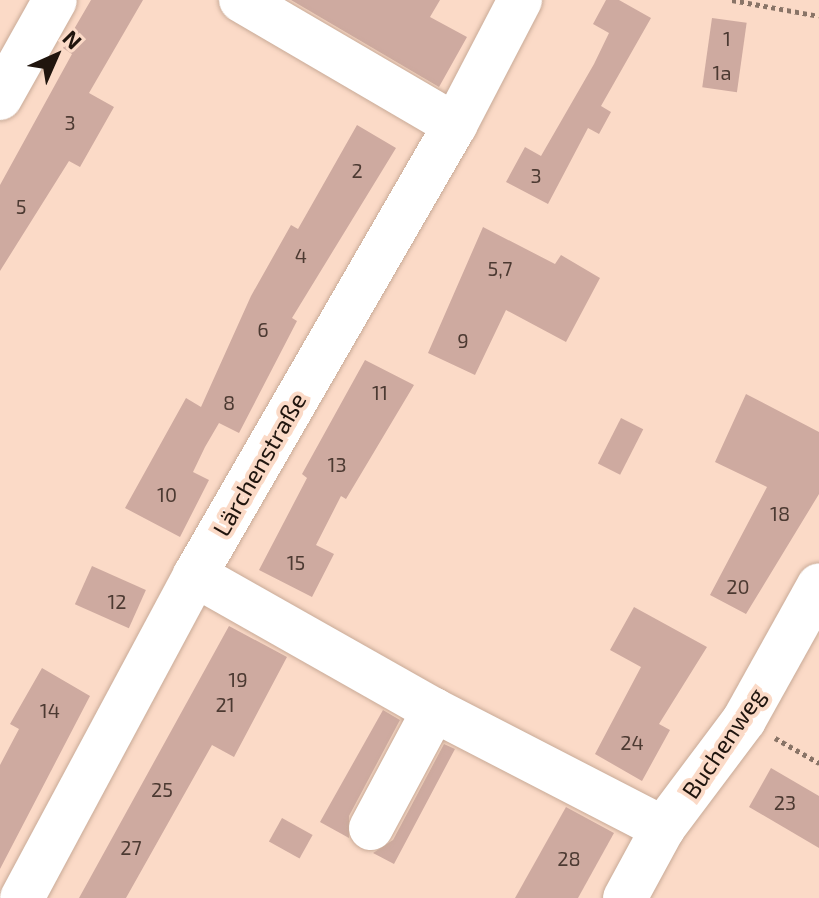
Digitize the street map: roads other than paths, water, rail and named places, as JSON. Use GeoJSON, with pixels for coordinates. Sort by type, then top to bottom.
{"type":"FeatureCollection","features":[{"type":"Feature","properties":{"kind":"street"},"geometry":{"type":"LineString","coordinates":[[0,98],[55,0]]}},
{"type":"Feature","properties":{"kind":"street"},"geometry":{"type":"LineString","coordinates":[[241,0],[455,125]]}},
{"type":"Feature","properties":{"kind":"street","name":"Lärchenstraße"},"geometry":{"type":"LineString","coordinates":[[22,898],[195,575],[455,125],[511,17]]}},
{"type":"Feature","properties":{"kind":"street"},"geometry":{"type":"LineString","coordinates":[[195,575],[434,710],[663,828]]}},
{"type":"Feature","properties":{"kind":"street","name":"Buchenweg"},"geometry":{"type":"LineString","coordinates":[[625,898],[663,828],[744,720],[819,585]]}},
{"type":"Feature","properties":{"kind":"street"},"geometry":{"type":"LineString","coordinates":[[371,828],[434,710]]}}]}
